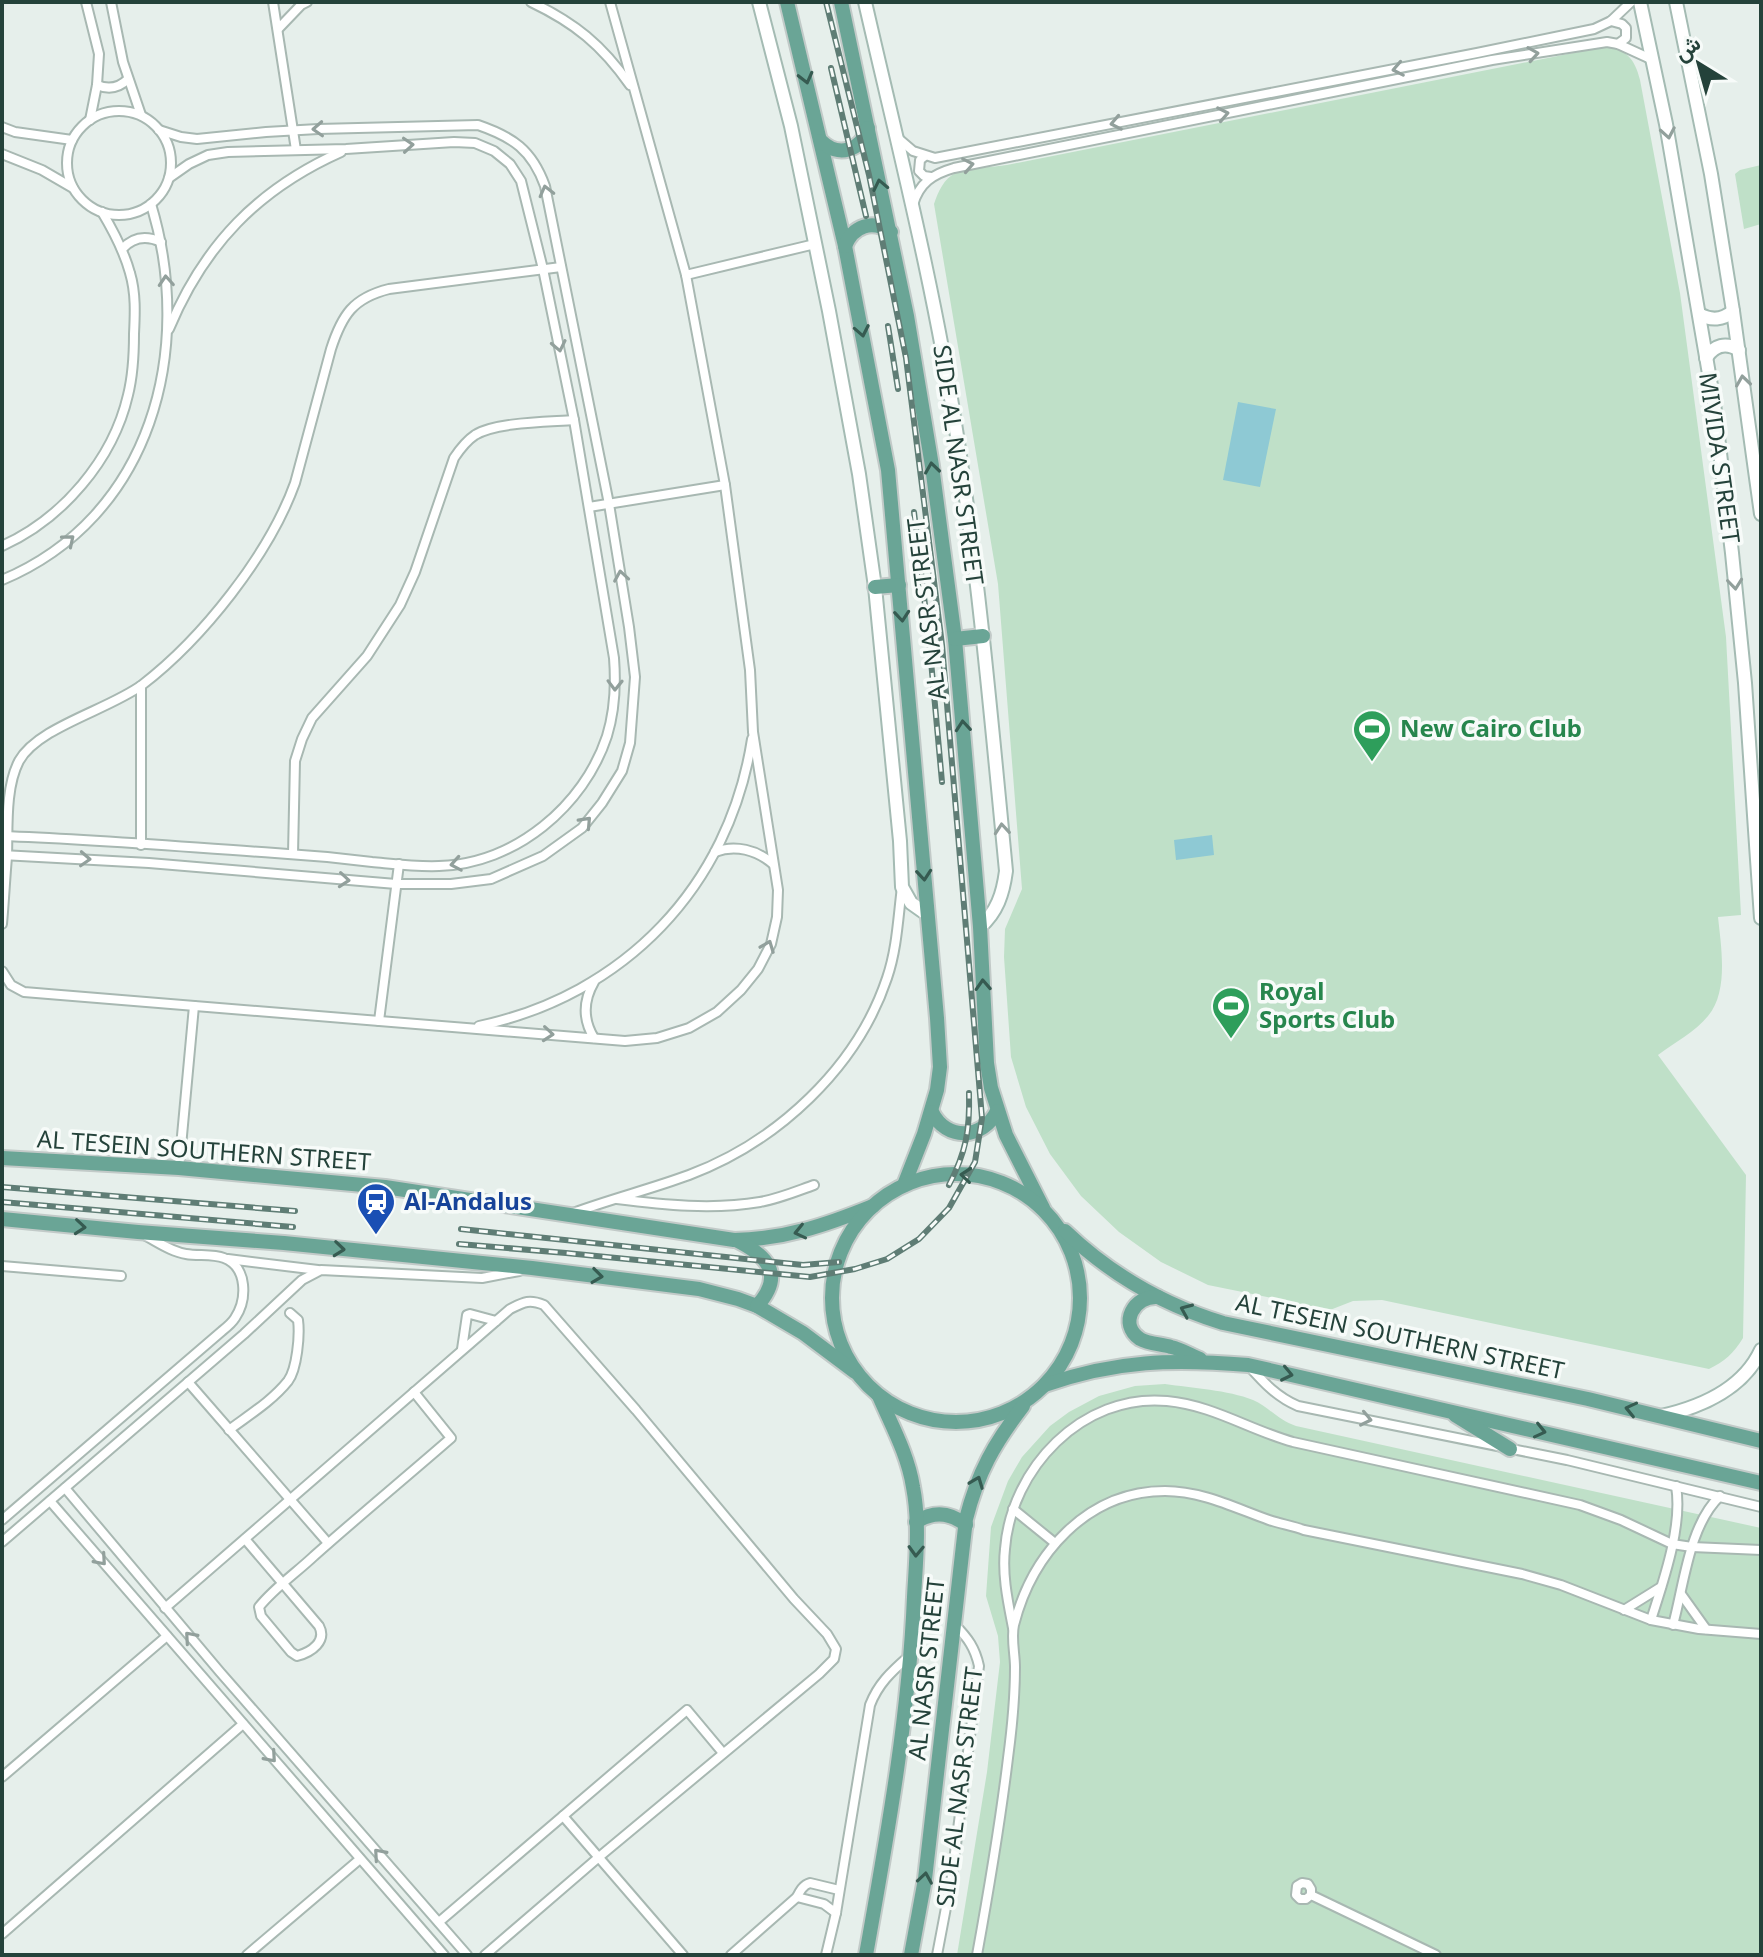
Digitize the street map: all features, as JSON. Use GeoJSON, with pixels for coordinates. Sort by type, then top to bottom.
{"type":"FeatureCollection","features":[{"type":"Feature","properties":{"kind":"main road","name":"AL NASR STREET"},"geometry":{"type":"LineString","coordinates":[[787,2],[845,246],[888,470],[940,1067],[932,1112],[904,1185]]}},
{"type":"Feature","properties":{"kind":"main road","name":"AL NASR STREET"},"geometry":{"type":"LineString","coordinates":[[841,2],[891,232],[932,466],[955,639],[980,927],[987,1063],[997,1111],[1006,1135],[1043,1208]]}},
{"type":"Feature","properties":{"kind":"main road"},"geometry":{"type":"LineString","coordinates":[[821,141],[830,148],[849,150],[864,140],[868,128]]}},
{"type":"Feature","properties":{"kind":"main road"},"geometry":{"type":"LineString","coordinates":[[845,246],[854,232],[864,226],[875,225],[891,232]]}},
{"type":"Feature","properties":{"kind":"main road"},"geometry":{"type":"LineString","coordinates":[[875,587],[899,585]]}},
{"type":"Feature","properties":{"kind":"main road"},"geometry":{"type":"LineString","coordinates":[[955,639],[983,636]]}},
{"type":"Feature","properties":{"kind":"main road"},"geometry":{"type":"LineString","coordinates":[[932,1112],[945,1128],[964,1134],[984,1128],[997,1111]]}},
{"type":"Feature","properties":{"kind":"main road","name":"AL TESEIN SOUTHERN STREET"},"geometry":{"type":"LineString","coordinates":[[2,1158],[179,1168],[385,1187],[734,1240],[777,1237],[804,1231],[873,1206]]}},
{"type":"Feature","properties":{"kind":"main road"},"geometry":{"type":"LineString","coordinates":[[2,1219],[284,1243],[532,1268],[699,1289],[757,1306],[803,1333],[855,1372],[878,1396],[899,1409],[923,1418],[947,1422],[976,1421],[1004,1413],[1045,1386],[1061,1365],[1073,1341],[1080,1316],[1081,1297],[1076,1261],[1056,1222],[1020,1191],[994,1179],[966,1174],[924,1178],[888,1194],[857,1223],[845,1241],[833,1282],[834,1321],[842,1348],[855,1372]]}},
{"type":"Feature","properties":{"kind":"main road","name":"AL TESEIN SOUTHERN STREET"},"geometry":{"type":"LineString","coordinates":[[1056,1222],[1114,1271],[1200,1316],[1588,1399],[1761,1441]]}},
{"type":"Feature","properties":{"kind":"main road"},"geometry":{"type":"LineString","coordinates":[[734,1240],[758,1253],[770,1269],[770,1288],[757,1306]]}},
{"type":"Feature","properties":{"kind":"main road"},"geometry":{"type":"LineString","coordinates":[[1159,1297],[1142,1299],[1134,1307],[1130,1322],[1134,1332],[1146,1342],[1175,1348],[1204,1362]]}},
{"type":"Feature","properties":{"kind":"main road"},"geometry":{"type":"LineString","coordinates":[[1045,1386],[1071,1376],[1115,1366],[1160,1362],[1248,1365],[1761,1483]]}},
{"type":"Feature","properties":{"kind":"main road","name":"AL NASR STREET"},"geometry":{"type":"LineString","coordinates":[[866,1955],[912,1654],[916,1522],[907,1463],[878,1396]]}},
{"type":"Feature","properties":{"kind":"main road","name":"AL NASR STREET"},"geometry":{"type":"LineString","coordinates":[[911,1955],[925,1879],[966,1525],[983,1467],[1026,1401]]}},
{"type":"Feature","properties":{"kind":"main road"},"geometry":{"type":"LineString","coordinates":[[1445,1409],[1510,1449]]}},
{"type":"Feature","properties":{"kind":"main road"},"geometry":{"type":"LineString","coordinates":[[916,1522],[941,1514],[955,1517],[966,1525]]}},
{"type":"Feature","properties":{"kind":"street"},"geometry":{"type":"LineString","coordinates":[[86,2],[99,54],[90,120]]}},
{"type":"Feature","properties":{"kind":"street"},"geometry":{"type":"LineString","coordinates":[[111,2],[128,79],[141,115]]}},
{"type":"Feature","properties":{"kind":"street"},"geometry":{"type":"LineString","coordinates":[[273,2],[296,150]]}},
{"type":"Feature","properties":{"kind":"street"},"geometry":{"type":"LineString","coordinates":[[278,29],[307,2]]}},
{"type":"Feature","properties":{"kind":"street"},"geometry":{"type":"LineString","coordinates":[[531,2],[585,35],[612,60],[635,91]]}},
{"type":"Feature","properties":{"kind":"street"},"geometry":{"type":"LineString","coordinates":[[2,971],[11,985],[24,992],[625,1041],[657,1038],[689,1028],[717,1012],[758,969],[771,944],[777,917],[778,890],[753,732],[750,670],[725,485],[686,275],[610,2]]}},
{"type":"Feature","properties":{"kind":"street"},"geometry":{"type":"LineString","coordinates":[[567,1215],[691,1174],[756,1141],[786,1119],[838,1066],[859,1036],[875,1009],[888,977],[895,946],[902,887],[900,841],[875,587],[859,474],[791,126],[759,2]]}},
{"type":"Feature","properties":{"kind":"street","name":"SIDE AL NASR STREET"},"geometry":{"type":"LineString","coordinates":[[865,2],[935,310],[957,435],[983,636],[1006,871],[999,904],[990,919],[980,927]]}},
{"type":"Feature","properties":{"kind":"street"},"geometry":{"type":"LineString","coordinates":[[895,133],[913,151],[935,158],[1594,29],[1611,21],[1631,2]]}},
{"type":"Feature","properties":{"kind":"street","name":"MIVIDA STREET"},"geometry":{"type":"LineString","coordinates":[[1640,2],[1666,124],[1714,403],[1745,683],[1761,918]]}},
{"type":"Feature","properties":{"kind":"street","name":"MIVIDA STREET"},"geometry":{"type":"LineString","coordinates":[[1676,2],[1711,174],[1761,514]]}},
{"type":"Feature","properties":{"kind":"street"},"geometry":{"type":"LineString","coordinates":[[1611,21],[1626,28],[1626,38],[1618,44]]}},
{"type":"Feature","properties":{"kind":"street"},"geometry":{"type":"LineString","coordinates":[[912,210],[915,197],[931,177],[954,168],[1492,60],[1607,42],[1653,60]]}},
{"type":"Feature","properties":{"kind":"street"},"geometry":{"type":"LineString","coordinates":[[97,85],[114,88],[128,79]]}},
{"type":"Feature","properties":{"kind":"street"},"geometry":{"type":"LineString","coordinates":[[115,111],[141,115],[159,130],[171,153],[169,178],[159,197],[140,211],[127,214],[115,215],[91,207],[73,188],[68,173],[72,140],[90,120],[102,114],[115,111]]}},
{"type":"Feature","properties":{"kind":"street"},"geometry":{"type":"LineString","coordinates":[[4,855],[149,863],[396,884],[451,884],[491,879],[543,856],[582,828],[622,771],[630,743],[635,677],[609,504],[545,186],[534,161],[519,144],[501,133],[478,125],[293,130],[197,139],[159,130]]}},
{"type":"Feature","properties":{"kind":"street"},"geometry":{"type":"LineString","coordinates":[[2,127],[15,132],[72,140]]}},
{"type":"Feature","properties":{"kind":"street"},"geometry":{"type":"LineString","coordinates":[[5,836],[293,854],[399,864],[456,864],[486,857],[515,844],[542,827],[567,805],[595,765],[611,719],[616,678],[614,658],[574,420],[543,269],[521,181],[510,164],[494,151],[475,143],[454,142],[228,152],[208,155],[169,178]]}},
{"type":"Feature","properties":{"kind":"street"},"geometry":{"type":"LineString","coordinates":[[167,334],[196,274],[237,222],[288,180],[346,149]]}},
{"type":"Feature","properties":{"kind":"street"},"geometry":{"type":"LineString","coordinates":[[2,154],[42,170],[73,188]]}},
{"type":"Feature","properties":{"kind":"street"},"geometry":{"type":"LineString","coordinates":[[925,156],[920,160],[919,171],[931,177]]}},
{"type":"Feature","properties":{"kind":"street"},"geometry":{"type":"LineString","coordinates":[[2,580],[58,549],[82,529],[121,482],[149,428],[164,365],[167,334],[161,242],[151,204]]}},
{"type":"Feature","properties":{"kind":"street"},"geometry":{"type":"LineString","coordinates":[[2,546],[39,525],[64,505],[94,468],[118,427],[128,397],[135,311],[131,276],[122,249],[102,212]]}},
{"type":"Feature","properties":{"kind":"street"},"geometry":{"type":"LineString","coordinates":[[122,249],[137,238],[161,242]]}},
{"type":"Feature","properties":{"kind":"street"},"geometry":{"type":"LineString","coordinates":[[686,275],[815,244]]}},
{"type":"Feature","properties":{"kind":"street"},"geometry":{"type":"LineString","coordinates":[[2,924],[5,836],[11,783],[20,759],[37,740],[141,686],[175,656],[235,588],[271,535],[288,503],[338,327],[354,306],[364,298],[389,289],[561,267]]}},
{"type":"Feature","properties":{"kind":"street"},"geometry":{"type":"LineString","coordinates":[[1699,314],[1719,319],[1733,311]]}},
{"type":"Feature","properties":{"kind":"street"},"geometry":{"type":"LineString","coordinates":[[1706,358],[1718,346],[1739,350]]}},
{"type":"Feature","properties":{"kind":"street"},"geometry":{"type":"LineString","coordinates":[[293,854],[295,761],[302,739],[312,718],[367,656],[400,605],[415,572],[454,458],[464,444],[477,434],[493,428],[574,420]]}},
{"type":"Feature","properties":{"kind":"street"},"geometry":{"type":"LineString","coordinates":[[589,507],[725,485]]}},
{"type":"Feature","properties":{"kind":"street"},"geometry":{"type":"LineString","coordinates":[[141,686],[141,844]]}},
{"type":"Feature","properties":{"kind":"street"},"geometry":{"type":"LineString","coordinates":[[471,1028],[535,1011],[565,998],[623,962],[668,920],[702,876],[726,829],[743,782],[753,732]]}},
{"type":"Feature","properties":{"kind":"street"},"geometry":{"type":"LineString","coordinates":[[131,862],[127,851],[141,844],[153,847],[156,854],[149,863]]}},
{"type":"Feature","properties":{"kind":"street"},"geometry":{"type":"LineString","coordinates":[[715,852],[730,848],[746,849],[774,864]]}},
{"type":"Feature","properties":{"kind":"street"},"geometry":{"type":"LineString","coordinates":[[379,1021],[399,864]]}},
{"type":"Feature","properties":{"kind":"street"},"geometry":{"type":"LineString","coordinates":[[902,887],[911,903],[928,915]]}},
{"type":"Feature","properties":{"kind":"street"},"geometry":{"type":"LineString","coordinates":[[594,982],[587,997],[585,1014],[594,1038]]}},
{"type":"Feature","properties":{"kind":"street"},"geometry":{"type":"LineString","coordinates":[[179,1168],[194,1006]]}},
{"type":"Feature","properties":{"kind":"street"},"geometry":{"type":"LineString","coordinates":[[612,1198],[662,1205],[712,1206],[761,1202],[814,1185]]}},
{"type":"Feature","properties":{"kind":"street"},"geometry":{"type":"LineString","coordinates":[[138,1232],[182,1253],[321,1270],[482,1278],[532,1268]]}},
{"type":"Feature","properties":{"kind":"street"},"geometry":{"type":"LineString","coordinates":[[2,1520],[235,1318],[243,1287],[242,1276],[223,1258]]}},
{"type":"Feature","properties":{"kind":"street"},"geometry":{"type":"LineString","coordinates":[[2,1266],[121,1276]]}},
{"type":"Feature","properties":{"kind":"street"},"geometry":{"type":"LineString","coordinates":[[2,1542],[302,1280],[321,1270]]}},
{"type":"Feature","properties":{"kind":"street"},"geometry":{"type":"LineString","coordinates":[[165,1608],[510,1309],[523,1302],[534,1301],[544,1305],[836,1649],[828,1666],[485,1955]]}},
{"type":"Feature","properties":{"kind":"street"},"geometry":{"type":"LineString","coordinates":[[229,1430],[262,1406],[290,1379],[299,1329],[298,1320],[290,1313]]}},
{"type":"Feature","properties":{"kind":"street"},"geometry":{"type":"LineString","coordinates":[[462,1350],[467,1315],[496,1321]]}},
{"type":"Feature","properties":{"kind":"street"},"geometry":{"type":"LineString","coordinates":[[222,1331],[232,1344]]}},
{"type":"Feature","properties":{"kind":"street"},"geometry":{"type":"LineString","coordinates":[[1660,1416],[1700,1405],[1718,1395],[1760,1359]]}},
{"type":"Feature","properties":{"kind":"street"},"geometry":{"type":"LineString","coordinates":[[1248,1365],[1269,1389],[1298,1406],[1510,1449],[1761,1507]]}},
{"type":"Feature","properties":{"kind":"street"},"geometry":{"type":"LineString","coordinates":[[188,1382],[328,1543]]}},
{"type":"Feature","properties":{"kind":"street"},"geometry":{"type":"LineString","coordinates":[[245,1539],[283,1584],[319,1626],[322,1633],[319,1643],[301,1656],[291,1652],[258,1610],[260,1605],[283,1584],[328,1543],[451,1438],[414,1392]]}},
{"type":"Feature","properties":{"kind":"street"},"geometry":{"type":"LineString","coordinates":[[977,1955],[1002,1811],[1014,1710],[1013,1628],[1004,1562],[1008,1526],[1027,1476],[1035,1464],[1077,1425],[1115,1407],[1137,1402],[1163,1401],[1202,1407],[1274,1437],[1317,1449],[1580,1505],[1672,1544],[1761,1550]]}},
{"type":"Feature","properties":{"kind":"street"},"geometry":{"type":"LineString","coordinates":[[1651,1620],[1672,1544],[1678,1505],[1676,1486]]}},
{"type":"Feature","properties":{"kind":"street"},"geometry":{"type":"LineString","coordinates":[[65,1488],[220,1672],[467,1955]]}},
{"type":"Feature","properties":{"kind":"street"},"geometry":{"type":"LineString","coordinates":[[1013,1628],[1035,1570],[1055,1543],[1088,1515],[1119,1498],[1144,1492],[1189,1492],[1304,1530],[1522,1574],[1561,1585],[1651,1620],[1761,1634]]}},
{"type":"Feature","properties":{"kind":"street"},"geometry":{"type":"LineString","coordinates":[[1673,1625],[1703,1516],[1720,1496]]}},
{"type":"Feature","properties":{"kind":"street"},"geometry":{"type":"LineString","coordinates":[[50,1501],[444,1955]]}},
{"type":"Feature","properties":{"kind":"street"},"geometry":{"type":"LineString","coordinates":[[1013,1509],[1055,1543]]}},
{"type":"Feature","properties":{"kind":"street"},"geometry":{"type":"LineString","coordinates":[[78,1535],[93,1522]]}},
{"type":"Feature","properties":{"kind":"street"},"geometry":{"type":"LineString","coordinates":[[1624,1610],[1662,1587]]}},
{"type":"Feature","properties":{"kind":"street"},"geometry":{"type":"LineString","coordinates":[[1681,1594],[1706,1629]]}},
{"type":"Feature","properties":{"kind":"street","name":"SIDE AL NASR STREET"},"geometry":{"type":"LineString","coordinates":[[937,1955],[952,1876],[979,1666],[967,1636],[955,1625]]}},
{"type":"Feature","properties":{"kind":"street"},"geometry":{"type":"LineString","coordinates":[[2,1777],[167,1636]]}},
{"type":"Feature","properties":{"kind":"street"},"geometry":{"type":"LineString","coordinates":[[826,1955],[836,1913],[870,1705],[885,1678],[912,1654]]}},
{"type":"Feature","properties":{"kind":"street"},"geometry":{"type":"LineString","coordinates":[[208,1684],[220,1672]]}},
{"type":"Feature","properties":{"kind":"street"},"geometry":{"type":"LineString","coordinates":[[439,1922],[687,1710],[723,1753]]}},
{"type":"Feature","properties":{"kind":"street"},"geometry":{"type":"LineString","coordinates":[[2,1934],[243,1724]]}},
{"type":"Feature","properties":{"kind":"street"},"geometry":{"type":"LineString","coordinates":[[563,1816],[683,1955]]}},
{"type":"Feature","properties":{"kind":"street"},"geometry":{"type":"LineString","coordinates":[[247,1955],[360,1859]]}},
{"type":"Feature","properties":{"kind":"street"},"geometry":{"type":"LineString","coordinates":[[388,1891],[402,1880]]}},
{"type":"Feature","properties":{"kind":"street"},"geometry":{"type":"LineString","coordinates":[[731,1955],[810,1883],[839,1890]]}},
{"type":"Feature","properties":{"kind":"street"},"geometry":{"type":"LineString","coordinates":[[1311,1895],[1436,1955]]}},
{"type":"Feature","properties":{"kind":"street"},"geometry":{"type":"LineString","coordinates":[[797,1897],[824,1904],[836,1913]]}},
{"type":"Feature","properties":{"kind":"green space","name":"New Cairo Club"},"geometry":{"type":"Polygon","coordinates":[[[1603,47],[1628,56],[1640,80],[1680,293],[1726,637],[1741,915],[1718,917],[1722,968],[1715,1006],[1697,1027],[1658,1055],[1746,1175],[1743,1338],[1729,1356],[1709,1369],[1382,1300],[1353,1301],[1330,1310],[1208,1285],[1161,1262],[1119,1232],[1081,1196],[1050,1154],[1026,1107],[1011,1057],[1005,929],[1022,889],[998,584],[934,204],[948,178],[966,170],[1007,165],[1603,47]]]}},
{"type":"Feature","properties":{"kind":"green space"},"geometry":{"type":"Polygon","coordinates":[[[1761,165],[1761,224],[1744,229],[1735,174],[1761,165]]]}},
{"type":"Feature","properties":{"kind":"green space"},"geometry":{"type":"Polygon","coordinates":[[[1165,1384],[1243,1397],[1259,1403],[1296,1426],[1761,1528],[1761,1955],[957,1955],[987,1772],[1000,1662],[998,1636],[986,1596],[991,1527],[1008,1481],[1022,1457],[1050,1426],[1099,1396],[1135,1386],[1165,1384]]]}},
{"type":"Feature","properties":{"kind":"water"},"geometry":{"type":"Polygon","coordinates":[[[1238,402],[1276,409],[1260,487],[1223,480],[1238,402]]]}},
{"type":"Feature","properties":{"kind":"water"},"geometry":{"type":"Polygon","coordinates":[[[1212,835],[1214,855],[1176,860],[1174,840],[1212,835]]]}},
{"type":"Feature","properties":{"kind":"railway"},"geometry":{"type":"LineString","coordinates":[[459,1244],[810,1277],[855,1269],[887,1259],[919,1239],[949,1208],[975,1162],[982,1118],[942,645],[906,358],[869,175],[826,2]]}},
{"type":"Feature","properties":{"kind":"railway"},"geometry":{"type":"LineString","coordinates":[[831,68],[866,216]]}},
{"type":"Feature","properties":{"kind":"railway"},"geometry":{"type":"LineString","coordinates":[[888,326],[898,389]]}},
{"type":"Feature","properties":{"kind":"railway"},"geometry":{"type":"LineString","coordinates":[[914,512],[942,782]]}},
{"type":"Feature","properties":{"kind":"railway"},"geometry":{"type":"LineString","coordinates":[[949,1185],[966,1140],[969,1093]]}},
{"type":"Feature","properties":{"kind":"railway"},"geometry":{"type":"LineString","coordinates":[[2,1187],[295,1211]]}},
{"type":"Feature","properties":{"kind":"railway"},"geometry":{"type":"LineString","coordinates":[[2,1202],[293,1227]]}},
{"type":"Feature","properties":{"kind":"railway"},"geometry":{"type":"LineString","coordinates":[[461,1229],[803,1265],[839,1262]]}},
{"type":"Feature","properties":{"kind":"place","name":"New Cairo Club"},"geometry":{"type":"Point","coordinates":[1372,763]}},
{"type":"Feature","properties":{"kind":"place","name":"Royal Sports Club"},"geometry":{"type":"Point","coordinates":[1231,1040]}},
{"type":"Feature","properties":{"kind":"place","name":"Al-Andalus"},"geometry":{"type":"Point","coordinates":[376,1236]}}]}
